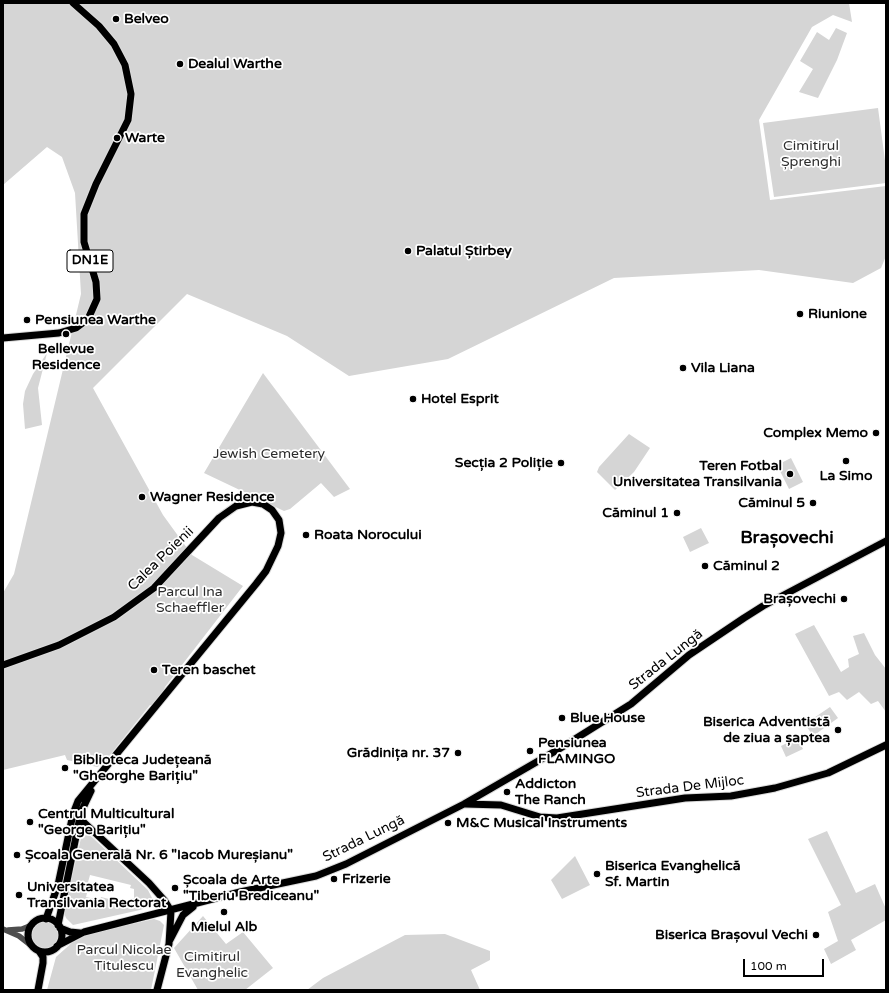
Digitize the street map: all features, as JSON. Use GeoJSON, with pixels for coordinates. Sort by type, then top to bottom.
{"type":"FeatureCollection","features":[{"type":"Feature","properties":{"kind":"main road","name":"DN1E"},"geometry":{"type":"LineString","coordinates":[[3,338],[68,331],[83,324],[92,313],[97,299],[97,290],[84,242],[84,214],[96,184],[125,127],[130,111],[131,94],[125,65],[107,35],[73,3]]}},
{"type":"Feature","properties":{"kind":"main road","name":"Calea Poienii"},"geometry":{"type":"LineString","coordinates":[[3,665],[58,645],[114,617],[154,588],[219,518],[241,504],[252,502],[263,504],[272,510],[279,520],[281,539],[266,571],[92,787]]}},
{"type":"Feature","properties":{"kind":"main road","name":"Strada Lungă"},"geometry":{"type":"LineString","coordinates":[[84,932],[329,872],[464,804],[631,704],[689,655],[750,614],[886,541]]}},
{"type":"Feature","properties":{"kind":"main road","name":"Strada De Mijloc"},"geometry":{"type":"LineString","coordinates":[[491,804],[513,808],[540,817],[557,818],[685,798],[709,798],[749,793],[775,788],[828,773],[886,745]]}},
{"type":"Feature","properties":{"kind":"main road"},"geometry":{"type":"LineString","coordinates":[[46,918],[58,885],[73,814],[78,801],[92,787]]}},
{"type":"Feature","properties":{"kind":"main road"},"geometry":{"type":"LineString","coordinates":[[57,946],[61,937],[59,926],[80,818],[84,803],[92,787]]}},
{"type":"Feature","properties":{"kind":"main road"},"geometry":{"type":"LineString","coordinates":[[491,804],[492,787]]}},
{"type":"Feature","properties":{"kind":"main road","name":"Strada Lungă"},"geometry":{"type":"LineString","coordinates":[[464,804],[491,804]]}},
{"type":"Feature","properties":{"kind":"main road"},"geometry":{"type":"LineString","coordinates":[[73,814],[80,818],[148,883],[164,900],[171,911],[168,944],[157,990]]}},
{"type":"Feature","properties":{"kind":"main road"},"geometry":{"type":"LineString","coordinates":[[70,831],[78,830],[93,832]]}},
{"type":"Feature","properties":{"kind":"main road"},"geometry":{"type":"LineString","coordinates":[[168,944],[174,929],[183,915],[196,904]]}},
{"type":"Feature","properties":{"kind":"main road"},"geometry":{"type":"LineString","coordinates":[[38,990],[43,956],[36,949],[28,934],[32,925],[40,919],[46,918],[74,933],[84,932]]}},
{"type":"Feature","properties":{"kind":"main road"},"geometry":{"type":"LineString","coordinates":[[36,949],[49,951],[84,932]]}},
{"type":"Feature","properties":{"kind":"street"},"geometry":{"type":"LineString","coordinates":[[5,930],[22,929],[32,925]]}},
{"type":"Feature","properties":{"kind":"street"},"geometry":{"type":"LineString","coordinates":[[5,930],[19,936],[36,949]]}},
{"type":"Feature","properties":{"kind":"green space","name":"Parcul Ina Schaeffler"},"geometry":{"type":"Polygon","coordinates":[[[3,3],[849,3],[852,22],[833,15],[812,27],[759,120],[770,200],[886,186],[886,256],[881,268],[853,283],[759,270],[614,278],[448,359],[349,376],[287,336],[187,294],[93,388],[163,515],[192,555],[243,586],[165,687],[160,699],[155,705],[150,705],[102,765],[97,767],[67,760],[65,755],[3,770],[3,593],[14,574],[81,294],[75,193],[62,157],[47,147],[3,185],[3,3]]]}},
{"type":"Feature","properties":{"kind":"green space"},"geometry":{"type":"Polygon","coordinates":[[[836,28],[847,33],[837,60],[818,98],[799,92],[813,69],[800,61],[817,32],[829,40],[836,28]]]}},
{"type":"Feature","properties":{"kind":"green space","name":"Cimitirul Șprenghi"},"geometry":{"type":"Polygon","coordinates":[[[878,108],[886,168],[886,183],[774,197],[763,123],[878,108]]]}},
{"type":"Feature","properties":{"kind":"green space"},"geometry":{"type":"Polygon","coordinates":[[[47,353],[38,388],[42,425],[25,429],[23,404],[25,391],[33,374],[47,353]]]}},
{"type":"Feature","properties":{"kind":"green space","name":"Jewish Cemetery"},"geometry":{"type":"Polygon","coordinates":[[[263,373],[350,489],[334,497],[321,483],[290,509],[284,511],[204,473],[263,373]]]}},
{"type":"Feature","properties":{"kind":"green space"},"geometry":{"type":"Polygon","coordinates":[[[629,434],[650,448],[634,472],[615,490],[597,472],[599,467],[629,434]]]}},
{"type":"Feature","properties":{"kind":"green space","name":"Teren Fotbal Universitatea Transilvania"},"geometry":{"type":"Polygon","coordinates":[[[791,458],[803,482],[789,489],[777,465],[791,458]]]}},
{"type":"Feature","properties":{"kind":"green space"},"geometry":{"type":"Polygon","coordinates":[[[701,528],[709,543],[690,552],[683,537],[701,528]]]}},
{"type":"Feature","properties":{"kind":"green space"},"geometry":{"type":"Polygon","coordinates":[[[814,625],[841,672],[849,667],[848,659],[859,654],[853,636],[864,633],[875,655],[886,669],[886,712],[878,701],[871,704],[859,692],[847,700],[839,692],[829,696],[795,634],[814,625]]]}},
{"type":"Feature","properties":{"kind":"green space"},"geometry":{"type":"Polygon","coordinates":[[[830,707],[838,718],[813,736],[805,724],[830,707]]]}},
{"type":"Feature","properties":{"kind":"green space"},"geometry":{"type":"Polygon","coordinates":[[[797,738],[803,749],[786,757],[781,746],[797,738]]]}},
{"type":"Feature","properties":{"kind":"green space"},"geometry":{"type":"Polygon","coordinates":[[[827,831],[856,893],[875,884],[886,909],[886,920],[851,940],[856,950],[831,964],[824,949],[838,941],[828,912],[841,905],[808,839],[827,831]]]}},
{"type":"Feature","properties":{"kind":"green space"},"geometry":{"type":"Polygon","coordinates":[[[84,834],[88,834],[148,890],[152,898],[151,906],[140,910],[73,925],[66,918],[64,913],[81,838],[84,834]],[[90,875],[85,893],[87,893],[86,897],[100,900],[101,897],[129,904],[131,898],[134,898],[134,889],[130,888],[131,885],[90,875]]]}},
{"type":"Feature","properties":{"kind":"green space"},"geometry":{"type":"Polygon","coordinates":[[[575,856],[590,885],[562,899],[551,880],[575,856]]]}},
{"type":"Feature","properties":{"kind":"green space","name":"Cimitirul Evanghelic"},"geometry":{"type":"Polygon","coordinates":[[[203,916],[226,944],[243,932],[273,968],[245,990],[198,990],[174,948],[203,916]]]}},
{"type":"Feature","properties":{"kind":"green space","name":"Parcul Nicolae Titulescu"},"geometry":{"type":"Polygon","coordinates":[[[154,919],[160,921],[164,925],[151,990],[47,990],[56,957],[75,940],[83,935],[154,919]]]}},
{"type":"Feature","properties":{"kind":"green space"},"geometry":{"type":"Polygon","coordinates":[[[45,922],[54,926],[58,935],[54,944],[45,948],[36,944],[32,935],[36,926],[45,922]]]}},
{"type":"Feature","properties":{"kind":"green space"},"geometry":{"type":"Polygon","coordinates":[[[445,934],[490,951],[490,960],[471,970],[480,990],[307,990],[323,978],[405,935],[445,934]]]}},
{"type":"Feature","properties":{"kind":"place","name":"Belveo"},"geometry":{"type":"Point","coordinates":[116,19]}},
{"type":"Feature","properties":{"kind":"place","name":"Dealul Warthe"},"geometry":{"type":"Point","coordinates":[180,64]}},
{"type":"Feature","properties":{"kind":"place","name":"Warte"},"geometry":{"type":"Point","coordinates":[117,138]}},
{"type":"Feature","properties":{"kind":"place","name":"Palatul Știrbey"},"geometry":{"type":"Point","coordinates":[408,251]}},
{"type":"Feature","properties":{"kind":"place","name":"Riunione"},"geometry":{"type":"Point","coordinates":[800,314]}},
{"type":"Feature","properties":{"kind":"place","name":"Pensiunea Warthe"},"geometry":{"type":"Point","coordinates":[27,320]}},
{"type":"Feature","properties":{"kind":"place","name":"Bellevue Residence"},"geometry":{"type":"Point","coordinates":[66,334]}},
{"type":"Feature","properties":{"kind":"place","name":"Vila Liana"},"geometry":{"type":"Point","coordinates":[683,368]}},
{"type":"Feature","properties":{"kind":"place","name":"Hotel Esprit"},"geometry":{"type":"Point","coordinates":[413,399]}},
{"type":"Feature","properties":{"kind":"place","name":"Complex Memo"},"geometry":{"type":"Point","coordinates":[876,433]}},
{"type":"Feature","properties":{"kind":"place","name":"La Simo"},"geometry":{"type":"Point","coordinates":[846,461]}},
{"type":"Feature","properties":{"kind":"place","name":"Secția 2 Poliție"},"geometry":{"type":"Point","coordinates":[561,463]}},
{"type":"Feature","properties":{"kind":"place","name":"Teren Fotbal Universitatea Transilvania"},"geometry":{"type":"Point","coordinates":[790,474]}},
{"type":"Feature","properties":{"kind":"place","name":"Wagner Residence"},"geometry":{"type":"Point","coordinates":[142,497]}},
{"type":"Feature","properties":{"kind":"place","name":"Căminul 5"},"geometry":{"type":"Point","coordinates":[813,503]}},
{"type":"Feature","properties":{"kind":"place","name":"Căminul 1"},"geometry":{"type":"Point","coordinates":[677,513]}},
{"type":"Feature","properties":{"kind":"place","name":"Roata Norocului"},"geometry":{"type":"Point","coordinates":[306,535]}},
{"type":"Feature","properties":{"kind":"place","name":"Căminul 2"},"geometry":{"type":"Point","coordinates":[705,566]}},
{"type":"Feature","properties":{"kind":"place","name":"Brașovechi"},"geometry":{"type":"Point","coordinates":[844,599]}},
{"type":"Feature","properties":{"kind":"place","name":"Teren baschet"},"geometry":{"type":"Point","coordinates":[154,670]}},
{"type":"Feature","properties":{"kind":"place","name":"Blue House"},"geometry":{"type":"Point","coordinates":[562,718]}},
{"type":"Feature","properties":{"kind":"place","name":"Biserica Adventistă de ziua a șaptea"},"geometry":{"type":"Point","coordinates":[838,730]}},
{"type":"Feature","properties":{"kind":"place","name":"Pensiunea FLAMINGO"},"geometry":{"type":"Point","coordinates":[530,751]}},
{"type":"Feature","properties":{"kind":"place","name":"Grădinița nr. 37"},"geometry":{"type":"Point","coordinates":[458,753]}},
{"type":"Feature","properties":{"kind":"place","name":"Biblioteca Județeană \"Gheorghe Barițiu\""},"geometry":{"type":"Point","coordinates":[65,768]}},
{"type":"Feature","properties":{"kind":"place","name":"Addicton The Ranch"},"geometry":{"type":"Point","coordinates":[507,792]}},
{"type":"Feature","properties":{"kind":"place","name":"Centrul Multicultural \"George Barițiu\""},"geometry":{"type":"Point","coordinates":[30,822]}},
{"type":"Feature","properties":{"kind":"place","name":"M&C Musical Instruments"},"geometry":{"type":"Point","coordinates":[448,823]}},
{"type":"Feature","properties":{"kind":"place","name":"Școala Generală Nr. 6 \"Iacob Mureșianu\""},"geometry":{"type":"Point","coordinates":[17,855]}},
{"type":"Feature","properties":{"kind":"place","name":"Biserica Evanghelică Sf. Martin"},"geometry":{"type":"Point","coordinates":[597,874]}},
{"type":"Feature","properties":{"kind":"place","name":"Frizerie"},"geometry":{"type":"Point","coordinates":[334,879]}},
{"type":"Feature","properties":{"kind":"place","name":"Școala de Arte \"Tiberiu Brediceanu\""},"geometry":{"type":"Point","coordinates":[175,888]}},
{"type":"Feature","properties":{"kind":"place","name":"Universitatea Transilvania Rectorat"},"geometry":{"type":"Point","coordinates":[19,895]}},
{"type":"Feature","properties":{"kind":"place","name":"Mielul Alb"},"geometry":{"type":"Point","coordinates":[224,912]}},
{"type":"Feature","properties":{"kind":"place","name":"Biserica Brașovul Vechi"},"geometry":{"type":"Point","coordinates":[816,935]}},
{"type":"Feature","properties":{"kind":"district","name":"Brașovechi"},"geometry":{"type":"Point","coordinates":[787,538]}}]}
